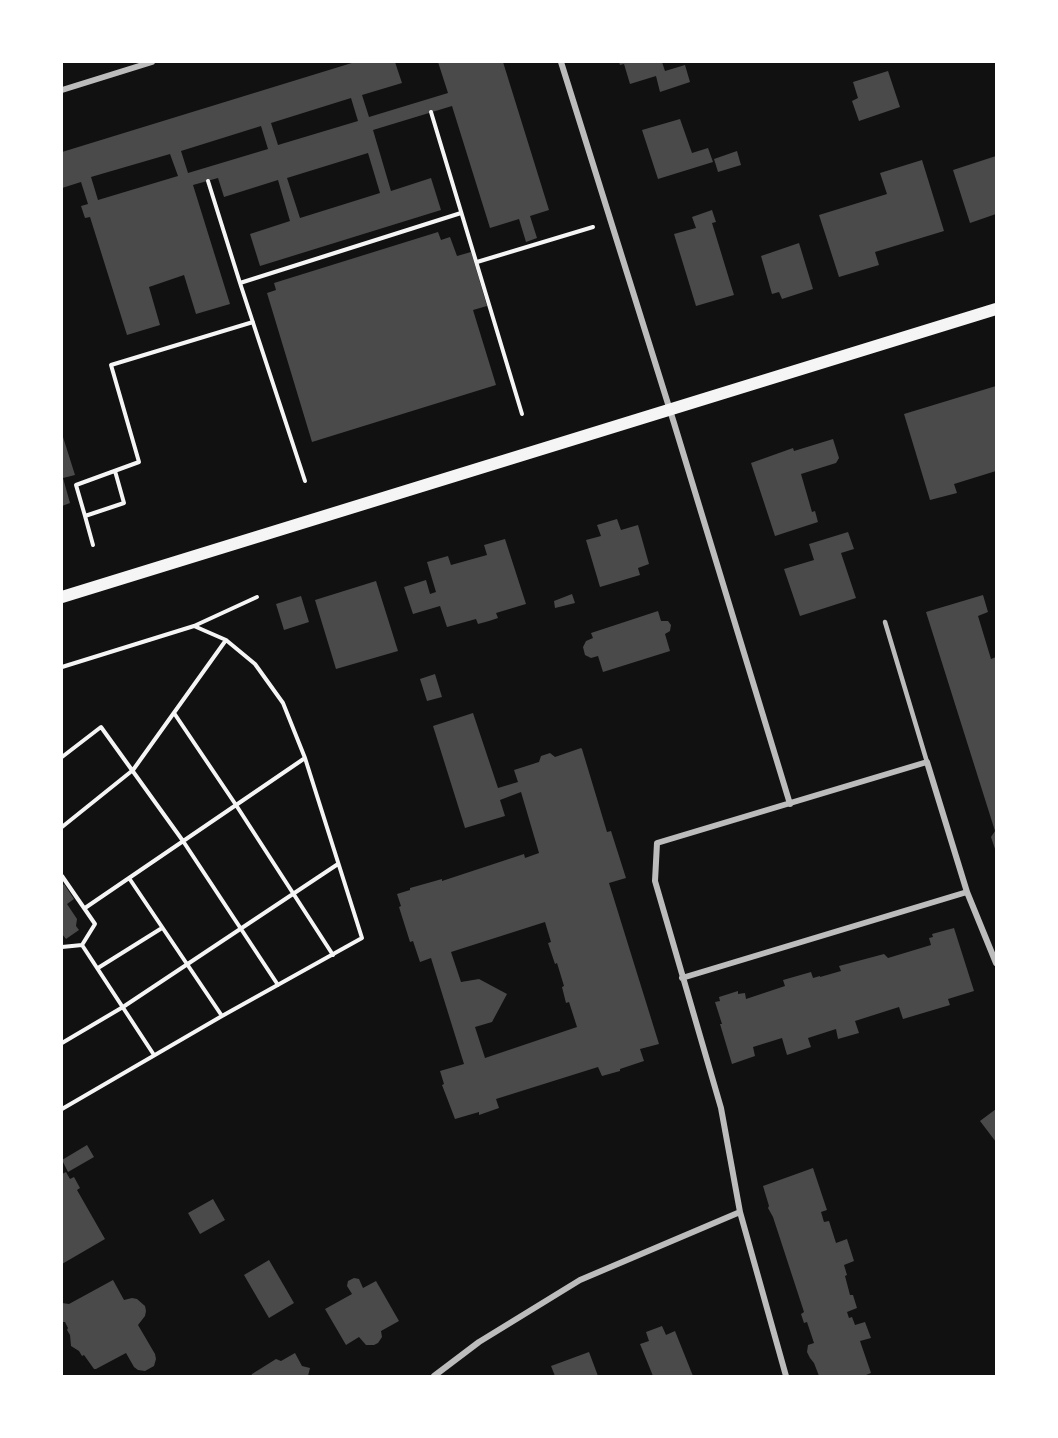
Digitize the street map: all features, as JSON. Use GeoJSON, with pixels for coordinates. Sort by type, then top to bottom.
{"type":"FeatureCollection","features":[{"type":"Feature","properties":{"kind":"main road"},"geometry":{"type":"LineString","coordinates":[[62,597],[996,309]]}},
{"type":"Feature","properties":{"kind":"street"},"geometry":{"type":"LineString","coordinates":[[62,90],[152,62]]}},
{"type":"Feature","properties":{"kind":"street"},"geometry":{"type":"LineString","coordinates":[[561,62],[790,804]]}},
{"type":"Feature","properties":{"kind":"street"},"geometry":{"type":"LineString","coordinates":[[786,1377],[740,1212],[721,1108],[655,881],[657,843],[927,762],[967,892],[994,949],[996,963]]}},
{"type":"Feature","properties":{"kind":"street"},"geometry":{"type":"LineString","coordinates":[[682,978],[967,892]]}},
{"type":"Feature","properties":{"kind":"street"},"geometry":{"type":"LineString","coordinates":[[434,1377],[479,1342],[580,1280],[740,1212]]}},
{"type":"Feature","properties":{"kind":"lane"},"geometry":{"type":"LineString","coordinates":[[885,622],[927,762]]}},
{"type":"Feature","properties":{"kind":"path"},"geometry":{"type":"LineString","coordinates":[[431,112],[522,414]]}},
{"type":"Feature","properties":{"kind":"path"},"geometry":{"type":"LineString","coordinates":[[208,181],[304,480]]}},
{"type":"Feature","properties":{"kind":"path"},"geometry":{"type":"LineString","coordinates":[[240,283],[461,213]]}},
{"type":"Feature","properties":{"kind":"path"},"geometry":{"type":"LineString","coordinates":[[477,262],[593,227]]}},
{"type":"Feature","properties":{"kind":"path"},"geometry":{"type":"LineString","coordinates":[[93,545],[76,485],[139,462],[111,365],[253,322]]}},
{"type":"Feature","properties":{"kind":"path"},"geometry":{"type":"LineString","coordinates":[[85,516],[124,503],[115,471]]}},
{"type":"Feature","properties":{"kind":"path"},"geometry":{"type":"LineString","coordinates":[[62,668],[194,626],[257,597]]}},
{"type":"Feature","properties":{"kind":"path"},"geometry":{"type":"LineString","coordinates":[[62,1109],[362,938],[305,758],[283,703],[255,664],[226,640],[194,626]]}},
{"type":"Feature","properties":{"kind":"path"},"geometry":{"type":"LineString","coordinates":[[62,827],[133,770],[226,640]]}},
{"type":"Feature","properties":{"kind":"path"},"geometry":{"type":"LineString","coordinates":[[174,713],[333,955]]}},
{"type":"Feature","properties":{"kind":"path"},"geometry":{"type":"LineString","coordinates":[[62,757],[101,727],[183,841],[279,985]]}},
{"type":"Feature","properties":{"kind":"path"},"geometry":{"type":"LineString","coordinates":[[85,908],[305,758]]}},
{"type":"Feature","properties":{"kind":"path"},"geometry":{"type":"LineString","coordinates":[[62,1043],[123,1007],[338,864]]}},
{"type":"Feature","properties":{"kind":"path"},"geometry":{"type":"LineString","coordinates":[[62,876],[95,924],[82,945]]}},
{"type":"Feature","properties":{"kind":"path"},"geometry":{"type":"LineString","coordinates":[[129,878],[222,1016]]}},
{"type":"Feature","properties":{"kind":"path"},"geometry":{"type":"LineString","coordinates":[[98,968],[162,928]]}},
{"type":"Feature","properties":{"kind":"path"},"geometry":{"type":"LineString","coordinates":[[62,947],[82,945]]}},
{"type":"Feature","properties":{"kind":"path"},"geometry":{"type":"LineString","coordinates":[[82,945],[154,1055]]}},
{"type":"Feature","properties":{"kind":"building"},"geometry":{"type":"Polygon","coordinates":[[[355,62],[395,62],[402,83],[362,95],[369,117],[448,93],[438,62],[503,62],[549,210],[530,216],[537,238],[526,242],[519,219],[490,228],[452,106],[373,130],[391,191],[431,178],[441,210],[260,266],[250,234],[290,221],[278,180],[224,197],[218,178],[193,185],[230,304],[196,314],[184,275],[149,287],[160,325],[127,335],[90,217],[85,218],[81,206],[88,204],[81,182],[62,188],[62,152],[355,62]],[[351,98],[271,123],[278,145],[358,121],[351,98]],[[261,126],[181,151],[188,173],[268,149],[261,126]],[[368,153],[287,178],[300,218],[380,193],[368,153]],[[170,154],[91,177],[98,200],[178,176],[170,154]]]}},
{"type":"Feature","properties":{"kind":"building"},"geometry":{"type":"Polygon","coordinates":[[[619,62],[662,62],[665,71],[685,65],[690,82],[660,92],[656,76],[630,84],[624,64],[620,65],[619,62]]]}},
{"type":"Feature","properties":{"kind":"building"},"geometry":{"type":"Polygon","coordinates":[[[888,71],[900,107],[859,121],[852,101],[858,98],[853,82],[888,71]]]}},
{"type":"Feature","properties":{"kind":"building"},"geometry":{"type":"Polygon","coordinates":[[[680,119],[692,153],[708,148],[713,162],[658,179],[642,130],[680,119]]]}},
{"type":"Feature","properties":{"kind":"building"},"geometry":{"type":"Polygon","coordinates":[[[737,151],[741,165],[718,172],[714,159],[737,151]]]}},
{"type":"Feature","properties":{"kind":"building"},"geometry":{"type":"Polygon","coordinates":[[[996,156],[996,214],[970,223],[953,170],[996,156]]]}},
{"type":"Feature","properties":{"kind":"building"},"geometry":{"type":"Polygon","coordinates":[[[922,160],[944,231],[875,252],[879,265],[839,277],[819,215],[887,194],[880,173],[922,160]]]}},
{"type":"Feature","properties":{"kind":"building"},"geometry":{"type":"Polygon","coordinates":[[[712,210],[716,222],[712,223],[734,295],[696,306],[674,234],[696,228],[692,217],[712,210]]]}},
{"type":"Feature","properties":{"kind":"building"},"geometry":{"type":"Polygon","coordinates":[[[438,232],[441,240],[450,237],[457,256],[471,252],[487,306],[473,310],[496,385],[312,442],[267,293],[276,290],[274,283],[438,232]]]}},
{"type":"Feature","properties":{"kind":"building"},"geometry":{"type":"Polygon","coordinates":[[[799,243],[813,289],[782,299],[779,292],[772,294],[761,256],[799,243]]]}},
{"type":"Feature","properties":{"kind":"building"},"geometry":{"type":"Polygon","coordinates":[[[996,386],[996,471],[954,484],[957,493],[930,500],[904,414],[996,386]]]}},
{"type":"Feature","properties":{"kind":"building"},"geometry":{"type":"Polygon","coordinates":[[[62,438],[75,475],[63,478],[70,503],[62,506],[62,438]]]}},
{"type":"Feature","properties":{"kind":"building"},"geometry":{"type":"Polygon","coordinates":[[[833,439],[839,458],[836,463],[801,474],[812,512],[815,511],[818,522],[775,536],[751,463],[793,448],[794,451],[833,439]]]}},
{"type":"Feature","properties":{"kind":"building"},"geometry":{"type":"Polygon","coordinates":[[[617,519],[621,530],[638,525],[649,564],[638,568],[640,575],[600,587],[586,540],[601,536],[597,525],[617,519]]]}},
{"type":"Feature","properties":{"kind":"building"},"geometry":{"type":"Polygon","coordinates":[[[848,532],[854,549],[841,553],[856,598],[800,616],[784,569],[814,560],[809,544],[848,532]]]}},
{"type":"Feature","properties":{"kind":"building"},"geometry":{"type":"Polygon","coordinates":[[[505,539],[526,604],[496,613],[498,618],[489,621],[478,624],[476,619],[447,627],[440,606],[413,614],[404,587],[426,580],[430,594],[436,592],[427,562],[448,556],[451,565],[487,555],[484,545],[505,539]]]}},
{"type":"Feature","properties":{"kind":"building"},"geometry":{"type":"Polygon","coordinates":[[[376,581],[398,651],[336,669],[315,600],[376,581]]]}},
{"type":"Feature","properties":{"kind":"building"},"geometry":{"type":"Polygon","coordinates":[[[572,594],[575,603],[555,608],[554,601],[572,594]]]}},
{"type":"Feature","properties":{"kind":"building"},"geometry":{"type":"Polygon","coordinates":[[[983,595],[988,612],[978,616],[991,659],[996,657],[996,852],[991,837],[995,831],[926,612],[983,595]]]}},
{"type":"Feature","properties":{"kind":"building"},"geometry":{"type":"Polygon","coordinates":[[[301,596],[309,622],[284,630],[276,604],[301,596]]]}},
{"type":"Feature","properties":{"kind":"building"},"geometry":{"type":"Polygon","coordinates":[[[658,611],[661,621],[668,621],[671,625],[670,631],[665,634],[670,651],[603,672],[598,656],[591,658],[585,655],[583,647],[586,641],[593,638],[591,633],[658,611]]]}},
{"type":"Feature","properties":{"kind":"building"},"geometry":{"type":"Polygon","coordinates":[[[435,674],[442,697],[427,701],[420,679],[435,674]]]}},
{"type":"Feature","properties":{"kind":"building"},"geometry":{"type":"Polygon","coordinates":[[[473,713],[498,788],[518,782],[514,770],[539,762],[541,756],[550,753],[555,757],[582,749],[607,832],[611,831],[626,878],[609,883],[659,1044],[640,1049],[644,1061],[602,1076],[598,1067],[496,1099],[499,1108],[479,1115],[479,1112],[455,1119],[442,1085],[444,1084],[440,1071],[464,1064],[431,958],[420,962],[413,941],[410,942],[397,894],[410,890],[410,888],[442,879],[442,881],[524,854],[525,858],[539,853],[521,792],[500,800],[505,816],[465,828],[433,726],[473,713]],[[545,922],[451,952],[461,982],[479,979],[507,994],[492,1022],[475,1027],[485,1058],[577,1027],[569,1002],[566,1003],[562,987],[564,986],[548,943],[551,942],[545,922]]]}},
{"type":"Feature","properties":{"kind":"building"},"geometry":{"type":"Polygon","coordinates":[[[64,884],[74,899],[67,904],[77,919],[76,926],[79,930],[66,939],[62,934],[62,886],[64,884]]]}},
{"type":"Feature","properties":{"kind":"building"},"geometry":{"type":"Polygon","coordinates":[[[954,928],[974,991],[948,999],[950,1005],[903,1019],[899,1007],[855,1021],[859,1033],[838,1039],[836,1029],[808,1038],[811,1047],[787,1055],[782,1038],[753,1047],[755,1056],[732,1064],[715,1002],[720,1001],[719,997],[738,991],[738,994],[745,993],[746,999],[785,986],[783,980],[811,972],[813,978],[820,977],[841,971],[839,966],[884,954],[888,958],[931,945],[929,938],[933,937],[932,934],[954,928]]]}},
{"type":"Feature","properties":{"kind":"building"},"geometry":{"type":"Polygon","coordinates":[[[996,1109],[996,1142],[980,1121],[996,1109]]]}},
{"type":"Feature","properties":{"kind":"building"},"geometry":{"type":"Polygon","coordinates":[[[87,1145],[94,1157],[68,1172],[62,1160],[87,1145]]]}},
{"type":"Feature","properties":{"kind":"building"},"geometry":{"type":"Polygon","coordinates":[[[813,1168],[827,1210],[821,1212],[824,1222],[829,1221],[836,1243],[847,1239],[854,1261],[844,1265],[850,1295],[853,1295],[857,1308],[847,1312],[855,1325],[865,1322],[871,1338],[860,1341],[871,1373],[867,1376],[819,1376],[807,1352],[808,1345],[814,1343],[807,1322],[804,1323],[801,1314],[804,1312],[768,1208],[763,1186],[813,1168]]]}},
{"type":"Feature","properties":{"kind":"building"},"geometry":{"type":"Polygon","coordinates":[[[66,1172],[70,1179],[74,1177],[80,1188],[77,1190],[105,1239],[62,1264],[62,1174],[66,1172]]]}},
{"type":"Feature","properties":{"kind":"building"},"geometry":{"type":"Polygon","coordinates":[[[213,1199],[225,1220],[200,1234],[188,1213],[213,1199]]]}},
{"type":"Feature","properties":{"kind":"building"},"geometry":{"type":"Polygon","coordinates":[[[269,1260],[294,1303],[269,1318],[244,1275],[269,1260]]]}},
{"type":"Feature","properties":{"kind":"building"},"geometry":{"type":"Polygon","coordinates":[[[354,1278],[359,1279],[363,1288],[376,1281],[399,1321],[381,1331],[382,1337],[374,1345],[366,1345],[359,1337],[346,1345],[325,1309],[352,1294],[347,1286],[348,1281],[354,1278]]]}},
{"type":"Feature","properties":{"kind":"building"},"geometry":{"type":"Polygon","coordinates":[[[113,1280],[124,1300],[137,1299],[145,1306],[145,1316],[138,1325],[156,1359],[154,1366],[145,1371],[134,1367],[126,1353],[94,1369],[84,1355],[82,1356],[71,1346],[68,1328],[65,1322],[62,1322],[62,1303],[69,1304],[113,1280]]]}},
{"type":"Feature","properties":{"kind":"building"},"geometry":{"type":"Polygon","coordinates":[[[662,1326],[666,1335],[675,1331],[693,1376],[653,1376],[640,1344],[649,1341],[646,1332],[662,1326]]]}},
{"type":"Feature","properties":{"kind":"building"},"geometry":{"type":"Polygon","coordinates":[[[589,1352],[598,1376],[555,1376],[551,1366],[589,1352]]]}},
{"type":"Feature","properties":{"kind":"building"},"geometry":{"type":"Polygon","coordinates":[[[295,1353],[302,1366],[310,1368],[308,1376],[251,1376],[276,1359],[281,1361],[295,1353]]]}}]}
